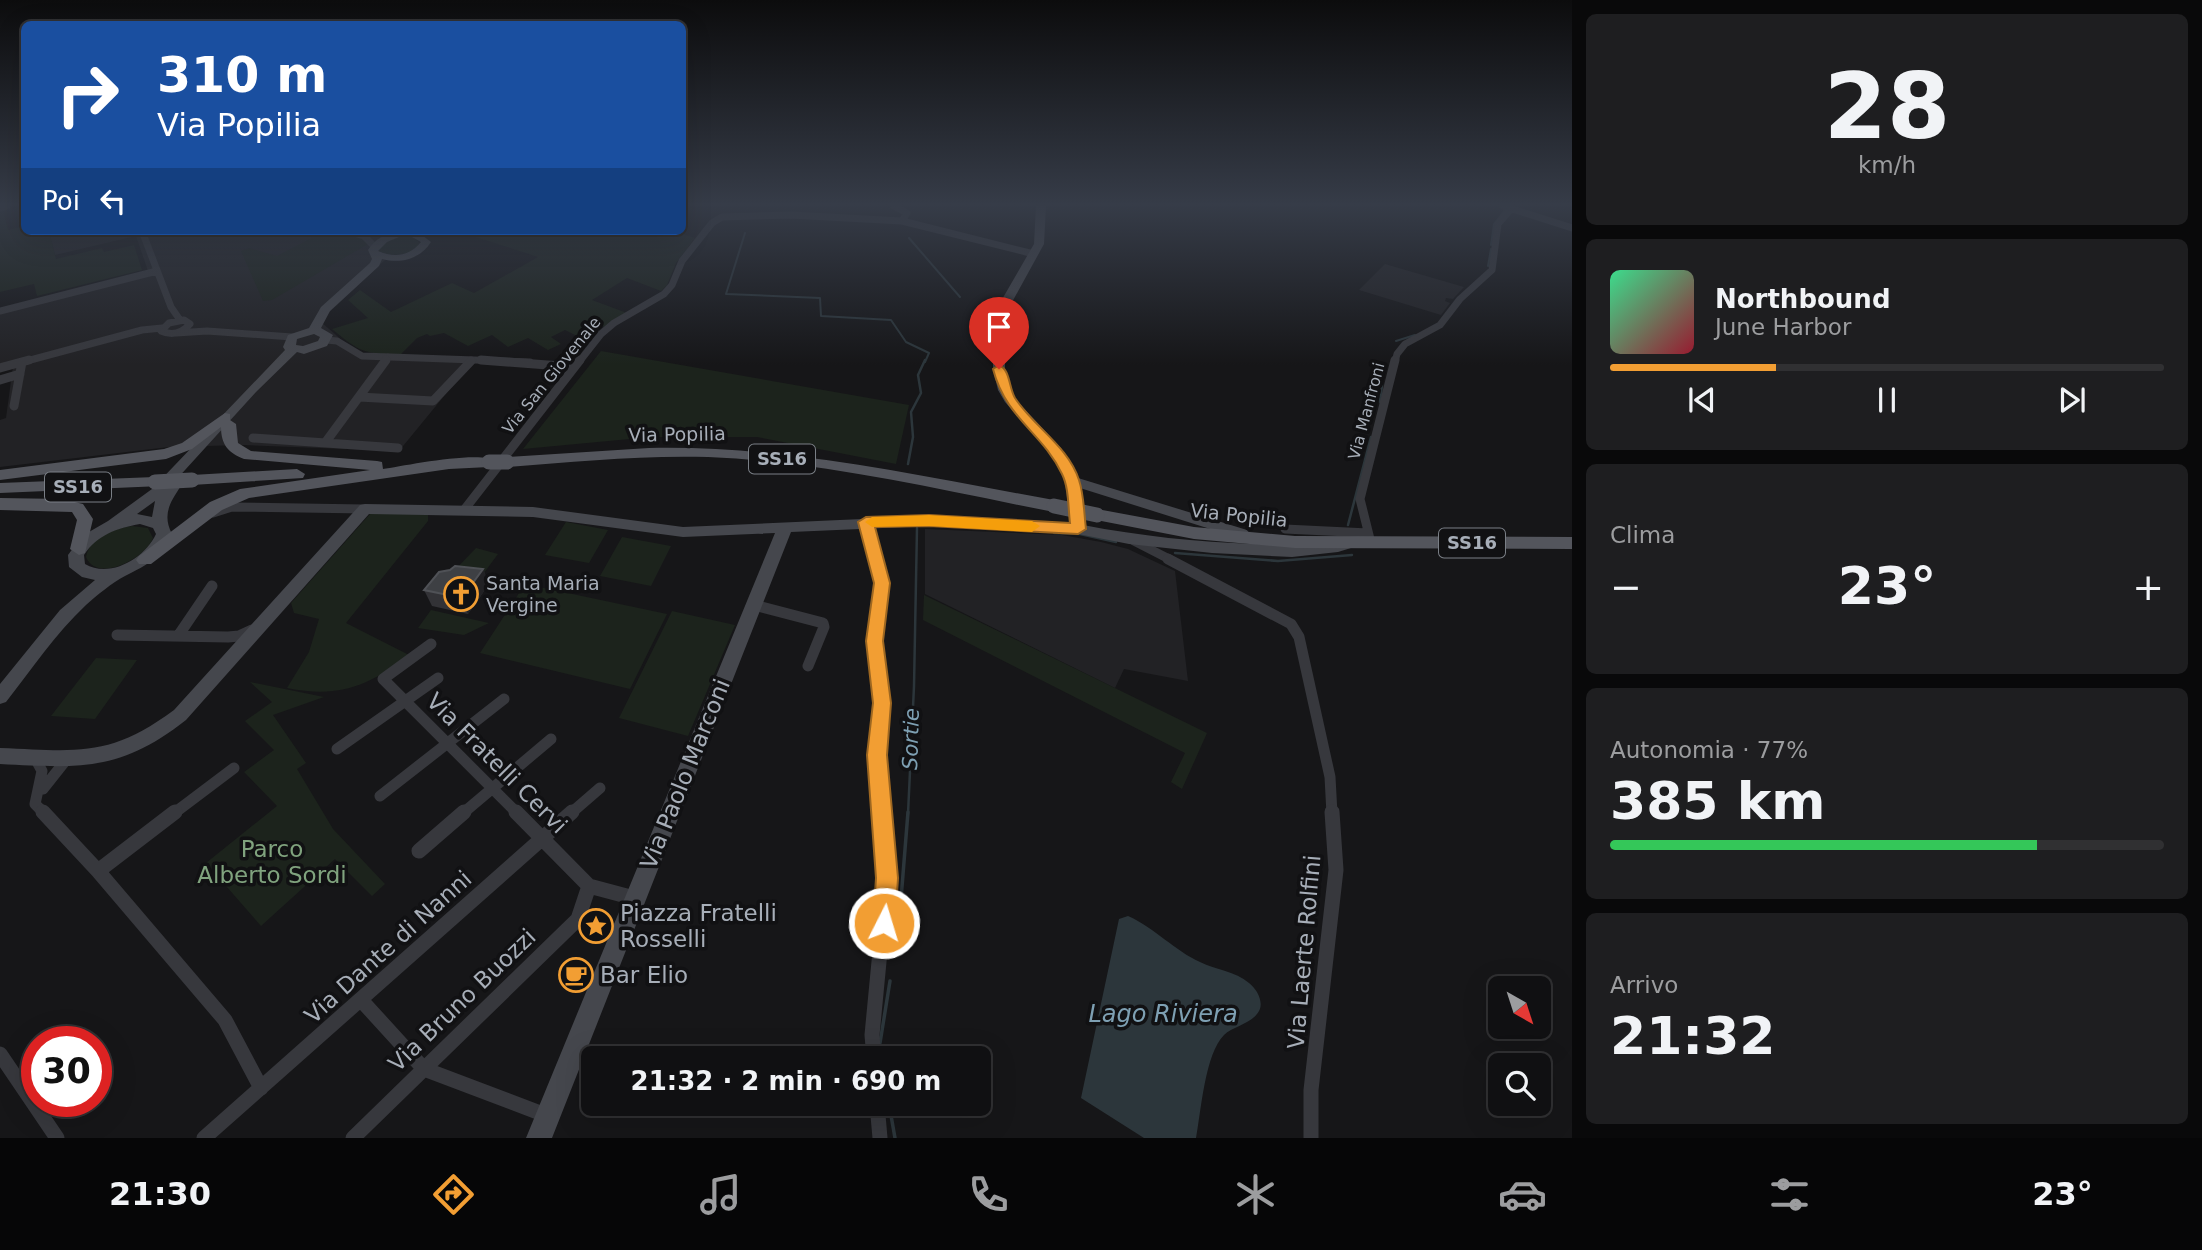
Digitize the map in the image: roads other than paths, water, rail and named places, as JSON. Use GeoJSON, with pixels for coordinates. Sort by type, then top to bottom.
{"type":"FeatureCollection","features":[{"type":"Feature","properties":{"kind":"main road"},"geometry":{"type":"LineString","coordinates":[[0,475],[166,454],[187,446],[227,421],[228,440],[234,450],[249,456],[398,468]]}},
{"type":"Feature","properties":{"kind":"main road","name":"Via Popilia"},"geometry":{"type":"LineString","coordinates":[[0,488],[155,482],[660,453],[732,454],[800,461],[1194,533],[1268,540],[1348,543],[1370,538],[1572,543]]}},
{"type":"Feature","properties":{"kind":"main road"},"geometry":{"type":"LineString","coordinates":[[145,560],[225,501],[258,490],[446,465]]}},
{"type":"Feature","properties":{"kind":"main road"},"geometry":{"type":"LineString","coordinates":[[0,504],[62,505],[77,509],[85,519],[79,549]]}},
{"type":"Feature","properties":{"kind":"street"},"geometry":{"type":"LineString","coordinates":[[153,259],[171,307],[180,320],[207,331]]}},
{"type":"Feature","properties":{"kind":"street"},"geometry":{"type":"LineString","coordinates":[[171,307],[162,327],[164,334],[207,331],[270,337],[294,345],[317,346],[325,309],[374,264],[374,259]]}},
{"type":"Feature","properties":{"kind":"street"},"geometry":{"type":"LineString","coordinates":[[159,524],[162,501],[166,494],[294,345],[320,334],[330,312],[381,266],[396,259]]}},
{"type":"Feature","properties":{"kind":"street","name":"Via San Giovenale"},"geometry":{"type":"LineString","coordinates":[[464,510],[574,367],[614,323],[664,294],[672,285],[683,259]]}},
{"type":"Feature","properties":{"kind":"street"},"geometry":{"type":"LineString","coordinates":[[1031,259],[999,315],[999,369],[1004,390],[1011,402],[1056,452],[1072,481],[1078,529]]}},
{"type":"Feature","properties":{"kind":"street","name":"Via Manfroni"},"geometry":{"type":"LineString","coordinates":[[1370,538],[1360,499],[1397,354],[1405,344],[1440,325],[1460,299],[1492,270],[1493,259]]}},
{"type":"Feature","properties":{"kind":"street"},"geometry":{"type":"LineString","coordinates":[[0,311],[157,271]]}},
{"type":"Feature","properties":{"kind":"street"},"geometry":{"type":"LineString","coordinates":[[0,368],[162,327],[180,320]]}},
{"type":"Feature","properties":{"kind":"street"},"geometry":{"type":"LineString","coordinates":[[176,333],[185,330],[190,324]]}},
{"type":"Feature","properties":{"kind":"street"},"geometry":{"type":"LineString","coordinates":[[320,334],[362,356],[532,362],[574,367]]}},
{"type":"Feature","properties":{"kind":"street"},"geometry":{"type":"LineString","coordinates":[[325,443],[388,357]]}},
{"type":"Feature","properties":{"kind":"street"},"geometry":{"type":"LineString","coordinates":[[359,397],[433,401],[471,361]]}},
{"type":"Feature","properties":{"kind":"street"},"geometry":{"type":"LineString","coordinates":[[14,406],[22,362]]}},
{"type":"Feature","properties":{"kind":"street"},"geometry":{"type":"LineString","coordinates":[[0,380],[20,374]]}},
{"type":"Feature","properties":{"kind":"street"},"geometry":{"type":"LineString","coordinates":[[71,607],[80,587],[76,555],[79,549],[157,492],[227,421]]}},
{"type":"Feature","properties":{"kind":"street"},"geometry":{"type":"LineString","coordinates":[[253,439],[398,448]]}},
{"type":"Feature","properties":{"kind":"street"},"geometry":{"type":"LineString","coordinates":[[1072,481],[1214,527],[1268,540]]}},
{"type":"Feature","properties":{"kind":"street","name":"Via Popilia"},"geometry":{"type":"LineString","coordinates":[[192,525],[215,512],[232,507],[464,510],[533,512],[683,532],[929,521],[1078,529],[1129,539],[1212,548],[1292,551],[1338,547],[1348,543]]}},
{"type":"Feature","properties":{"kind":"street"},"geometry":{"type":"LineString","coordinates":[[0,756],[66,760],[110,756],[137,746],[161,731],[180,715],[234,645],[257,627],[365,509]]}},
{"type":"Feature","properties":{"kind":"street"},"geometry":{"type":"LineString","coordinates":[[0,697],[71,607],[97,586],[145,560],[162,540],[163,529],[159,524],[140,519],[113,525]]}},
{"type":"Feature","properties":{"kind":"street"},"geometry":{"type":"LineString","coordinates":[[866,522],[882,583],[875,641],[882,703],[877,755],[887,878],[873,1046]]}},
{"type":"Feature","properties":{"kind":"street","name":"Via Paolo Marconi"},"geometry":{"type":"LineString","coordinates":[[544,1127],[785,528]]}},
{"type":"Feature","properties":{"kind":"street","name":"Via Popilia"},"geometry":{"type":"LineString","coordinates":[[1285,529],[1370,538]]}},
{"type":"Feature","properties":{"kind":"street","name":"Via Laerte Rolfini"},"geometry":{"type":"LineString","coordinates":[[1129,539],[1148,546],[1281,617],[1299,637],[1330,777],[1336,870],[1311,1090],[1311,1138]]}},
{"type":"Feature","properties":{"kind":"street"},"geometry":{"type":"LineString","coordinates":[[77,567],[97,575],[126,569]]}},
{"type":"Feature","properties":{"kind":"street"},"geometry":{"type":"LineString","coordinates":[[178,636],[212,586]]}},
{"type":"Feature","properties":{"kind":"street"},"geometry":{"type":"LineString","coordinates":[[754,605],[823,623],[824,627],[808,666]]}},
{"type":"Feature","properties":{"kind":"street"},"geometry":{"type":"LineString","coordinates":[[117,635],[209,637],[234,645]]}},
{"type":"Feature","properties":{"kind":"street","name":"Via Fratelli Cervi"},"geometry":{"type":"LineString","coordinates":[[431,644],[383,679],[449,742],[589,886]]}},
{"type":"Feature","properties":{"kind":"street"},"geometry":{"type":"LineString","coordinates":[[337,749],[438,678]]}},
{"type":"Feature","properties":{"kind":"street"},"geometry":{"type":"LineString","coordinates":[[380,796],[504,699]]}},
{"type":"Feature","properties":{"kind":"street"},"geometry":{"type":"LineString","coordinates":[[419,851],[551,739]]}},
{"type":"Feature","properties":{"kind":"street"},"geometry":{"type":"LineString","coordinates":[[35,758],[43,767],[42,779],[33,796],[35,804],[42,808],[98,871],[225,1020],[261,1088]]}},
{"type":"Feature","properties":{"kind":"street"},"geometry":{"type":"LineString","coordinates":[[42,808],[40,798],[44,785],[66,760]]}},
{"type":"Feature","properties":{"kind":"street"},"geometry":{"type":"LineString","coordinates":[[98,871],[234,768]]}},
{"type":"Feature","properties":{"kind":"street","name":"Via Dante di Nanni"},"geometry":{"type":"LineString","coordinates":[[204,1138],[600,789]]}},
{"type":"Feature","properties":{"kind":"street"},"geometry":{"type":"LineString","coordinates":[[589,886],[634,898]]}},
{"type":"Feature","properties":{"kind":"street","name":"Via Bruno Buozzi"},"geometry":{"type":"LineString","coordinates":[[353,1138],[578,919],[589,886]]}},
{"type":"Feature","properties":{"kind":"street"},"geometry":{"type":"LineString","coordinates":[[578,919],[620,933]]}},
{"type":"Feature","properties":{"kind":"street"},"geometry":{"type":"LineString","coordinates":[[362,1001],[424,1069],[544,1127]]}},
{"type":"Feature","properties":{"kind":"street"},"geometry":{"type":"LineString","coordinates":[[0,1054],[57,1138]]}},
{"type":"Feature","properties":{"kind":"street"},"geometry":{"type":"LineString","coordinates":[[878,1116],[880,1138]]}},
{"type":"Feature","properties":{"kind":"water","name":"Lago Riviera"},"geometry":{"type":"Polygon","coordinates":[[[1128,916],[1191,957],[1244,979],[1259,996],[1260,1007],[1256,1015],[1224,1035],[1212,1055],[1196,1138],[1144,1138],[1081,1098],[1119,919],[1128,916]]]}},
{"type":"Feature","properties":{"kind":"waterway","name":"Sortie"},"geometry":{"type":"LineString","coordinates":[[737,259],[726,294],[820,298],[821,316],[891,320],[906,342],[929,353],[925,362]]}},
{"type":"Feature","properties":{"kind":"waterway","name":"Sortie"},"geometry":{"type":"LineString","coordinates":[[927,259],[960,297]]}},
{"type":"Feature","properties":{"kind":"waterway","name":"Sortie"},"geometry":{"type":"LineString","coordinates":[[1488,266],[1489,259]]}},
{"type":"Feature","properties":{"kind":"waterway","name":"Sortie"},"geometry":{"type":"LineString","coordinates":[[1396,341],[1415,335]]}},
{"type":"Feature","properties":{"kind":"waterway","name":"Sortie"},"geometry":{"type":"LineString","coordinates":[[908,464],[913,437],[911,412],[921,393],[918,375],[925,360]]}},
{"type":"Feature","properties":{"kind":"waterway","name":"Sortie"},"geometry":{"type":"LineString","coordinates":[[1380,402],[1382,385]]}},
{"type":"Feature","properties":{"kind":"waterway","name":"Sortie"},"geometry":{"type":"LineString","coordinates":[[1348,525],[1371,437]]}},
{"type":"Feature","properties":{"kind":"waterway","name":"Sortie"},"geometry":{"type":"LineString","coordinates":[[908,814],[917,528]]}},
{"type":"Feature","properties":{"kind":"waterway","name":"Sortie"},"geometry":{"type":"LineString","coordinates":[[1054,533],[1080,534],[1116,542]]}},
{"type":"Feature","properties":{"kind":"waterway","name":"Sortie"},"geometry":{"type":"LineString","coordinates":[[1175,553],[1278,561],[1352,555]]}},
{"type":"Feature","properties":{"kind":"waterway","name":"Sortie"},"geometry":{"type":"LineString","coordinates":[[897,949],[908,812]]}},
{"type":"Feature","properties":{"kind":"waterway","name":"Sortie"},"geometry":{"type":"LineString","coordinates":[[880,1043],[890,981]]}},
{"type":"Feature","properties":{"kind":"waterway","name":"Sortie"},"geometry":{"type":"LineString","coordinates":[[891,1116],[895,1138]]}},
{"type":"Feature","properties":{"kind":"place","name":"Santa Maria Vergine"},"geometry":{"type":"Point","coordinates":[461,594]}},
{"type":"Feature","properties":{"kind":"place","name":"Piazza Fratelli Rosselli"},"geometry":{"type":"Point","coordinates":[596,926]}},
{"type":"Feature","properties":{"kind":"place","name":"Bar Elio"},"geometry":{"type":"Point","coordinates":[576,975]}},
{"type":"Feature","properties":{"kind":"park label","name":"Parco Alberto Sordi"},"geometry":{"type":"Point","coordinates":[272,862]}}]}
